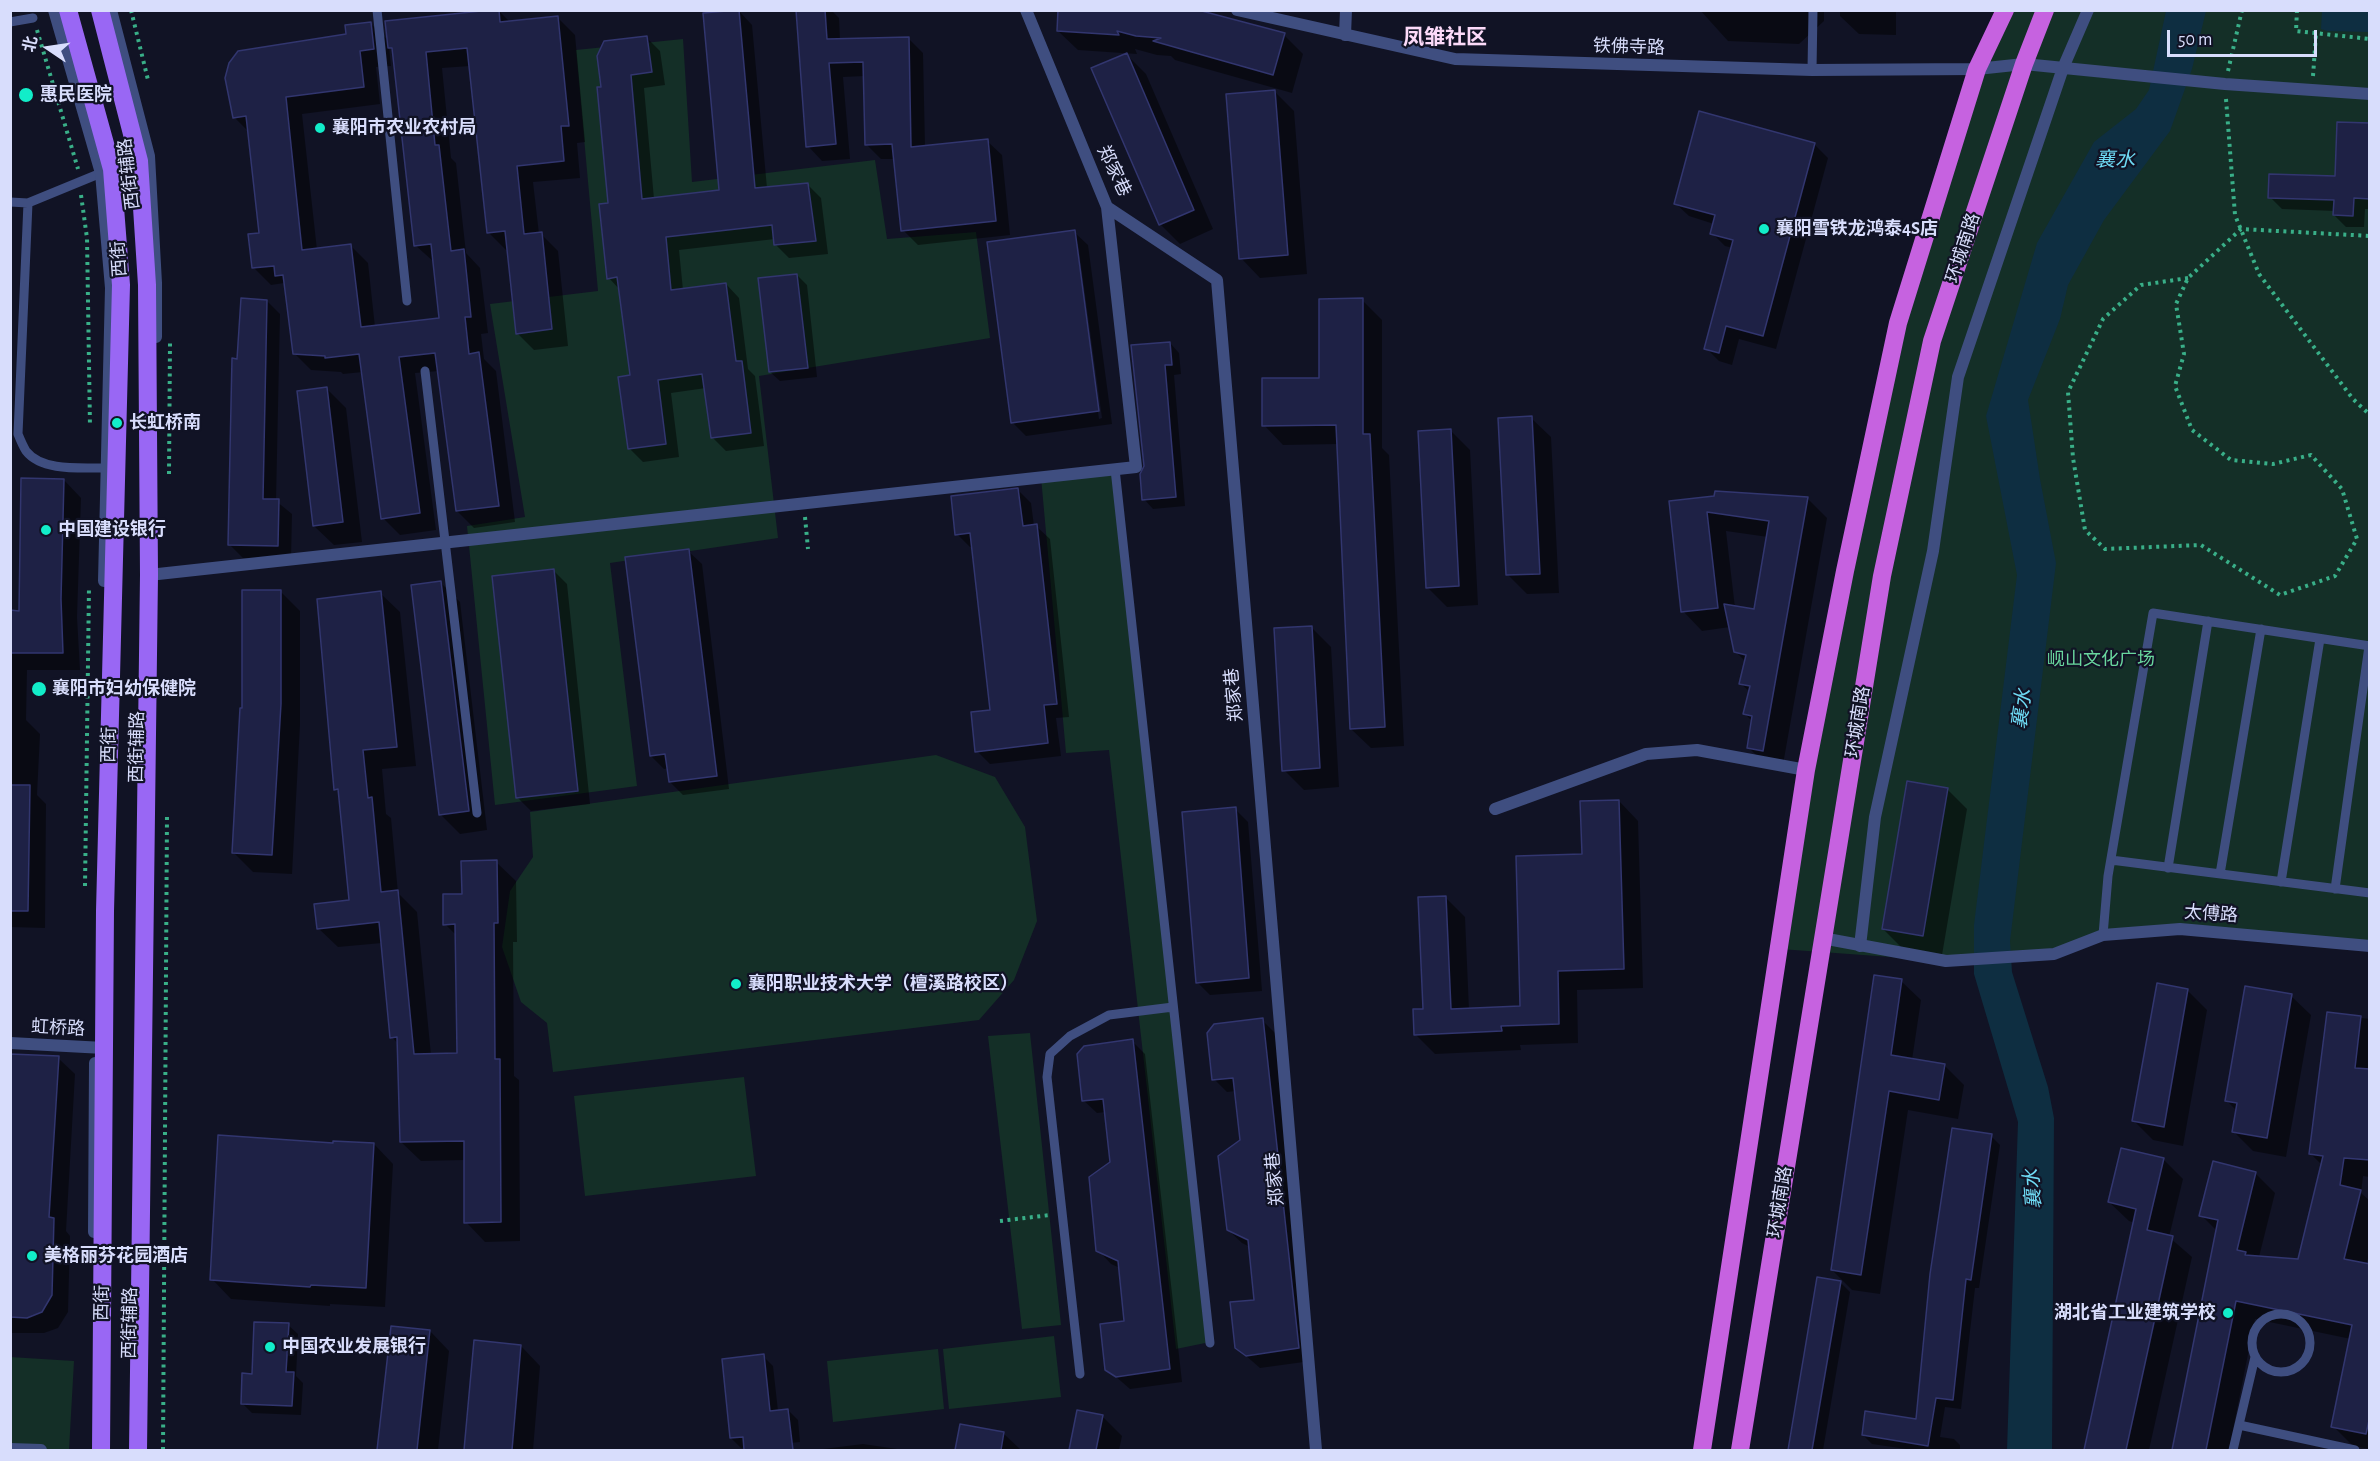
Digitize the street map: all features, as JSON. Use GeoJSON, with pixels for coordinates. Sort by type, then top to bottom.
{"type":"FeatureCollection","features":[{"type":"Feature","properties":{"kind":"highway"},"geometry":{"type":"LineString","coordinates":[[1702,1450],[1806,770],[1845,571],[1898,323],[1977,69],[2005,10]]}},
{"type":"Feature","properties":{"kind":"highway","name":"环城南路"},"geometry":{"type":"LineString","coordinates":[[1740,1450],[1882,576],[1932,341],[2024,64],[2045,10]]}},
{"type":"Feature","properties":{"kind":"main road","name":"西街"},"geometry":{"type":"LineString","coordinates":[[68,10],[112,169],[121,285],[112,468],[105,912],[100,1048],[101,1450]]}},
{"type":"Feature","properties":{"kind":"main road","name":"西街"},"geometry":{"type":"LineString","coordinates":[[100,10],[139,161],[147,285],[152,575],[138,1450]]}},
{"type":"Feature","properties":{"kind":"street","name":"西街辅路"},"geometry":{"type":"LineString","coordinates":[[54,10],[101,173],[111,288],[112,468]]}},
{"type":"Feature","properties":{"kind":"street","name":"西街辅路"},"geometry":{"type":"LineString","coordinates":[[111,10],[149,156],[156,283],[152,575]]}},
{"type":"Feature","properties":{"kind":"street","name":"郑家巷"},"geometry":{"type":"LineString","coordinates":[[1026,10],[1107,207],[1217,280],[1316,1450]]}},
{"type":"Feature","properties":{"kind":"street","name":"铁佛寺路"},"geometry":{"type":"LineString","coordinates":[[1237,10],[1455,59],[1812,70],[1977,69],[2024,64],[2225,84],[2370,94]]}},
{"type":"Feature","properties":{"kind":"street"},"geometry":{"type":"LineString","coordinates":[[1345,35],[1346,10]]}},
{"type":"Feature","properties":{"kind":"street"},"geometry":{"type":"LineString","coordinates":[[1860,946],[1875,817],[1934,551],[1958,377],[2063,68],[2088,10]]}},
{"type":"Feature","properties":{"kind":"street"},"geometry":{"type":"LineString","coordinates":[[152,575],[1136,467],[1107,207]]}},
{"type":"Feature","properties":{"kind":"street"},"geometry":{"type":"LineString","coordinates":[[1495,809],[1646,754],[1697,750],[1806,770]]}},
{"type":"Feature","properties":{"kind":"street","name":"太傅路"},"geometry":{"type":"LineString","coordinates":[[1822,938],[1946,961],[2054,954],[2103,935],[2180,929],[2370,946]]}},
{"type":"Feature","properties":{"kind":"street","name":"虹桥路"},"geometry":{"type":"LineString","coordinates":[[10,1043],[100,1048]]}},
{"type":"Feature","properties":{"kind":"street"},"geometry":{"type":"LineString","coordinates":[[10,1449],[41,1450]]}},
{"type":"Feature","properties":{"kind":"lane"},"geometry":{"type":"LineString","coordinates":[[377,10],[407,301]]}},
{"type":"Feature","properties":{"kind":"lane"},"geometry":{"type":"LineString","coordinates":[[1812,70],[1813,10]]}},
{"type":"Feature","properties":{"kind":"lane"},"geometry":{"type":"LineString","coordinates":[[10,22],[33,18]]}},
{"type":"Feature","properties":{"kind":"lane"},"geometry":{"type":"LineString","coordinates":[[10,202],[28,203],[101,173]]}},
{"type":"Feature","properties":{"kind":"lane"},"geometry":{"type":"LineString","coordinates":[[28,203],[18,434],[26,451],[39,462],[56,466],[112,468]]}},
{"type":"Feature","properties":{"kind":"lane"},"geometry":{"type":"LineString","coordinates":[[425,371],[477,813]]}},
{"type":"Feature","properties":{"kind":"lane"},"geometry":{"type":"LineString","coordinates":[[1115,469],[1210,1342]]}},
{"type":"Feature","properties":{"kind":"lane"},"geometry":{"type":"LineString","coordinates":[[2103,935],[2111,860],[2153,613],[2369,646],[2335,889]]}},
{"type":"Feature","properties":{"kind":"lane"},"geometry":{"type":"LineString","coordinates":[[2168,868],[2208,621]]}},
{"type":"Feature","properties":{"kind":"lane"},"geometry":{"type":"LineString","coordinates":[[2220,874],[2261,629]]}},
{"type":"Feature","properties":{"kind":"lane"},"geometry":{"type":"LineString","coordinates":[[2281,882],[2320,639]]}},
{"type":"Feature","properties":{"kind":"lane"},"geometry":{"type":"LineString","coordinates":[[2111,860],[2370,893]]}},
{"type":"Feature","properties":{"kind":"lane"},"geometry":{"type":"LineString","coordinates":[[1080,1374],[1047,1077],[1050,1053],[1070,1036],[1109,1015],[1173,1006]]}},
{"type":"Feature","properties":{"kind":"lane"},"geometry":{"type":"LineString","coordinates":[[2233,1450],[2254,1357],[2252,1337],[2261,1321],[2279,1313],[2298,1318],[2305,1325],[2309,1334],[2309,1353],[2296,1368],[2278,1373],[2268,1370],[2254,1357]]}},
{"type":"Feature","properties":{"kind":"lane"},"geometry":{"type":"LineString","coordinates":[[2239,1425],[2355,1450]]}},
{"type":"Feature","properties":{"kind":"path"},"geometry":{"type":"LineString","coordinates":[[2242,10],[2225,84],[2235,215],[2259,274],[2353,399],[2370,415]]}},
{"type":"Feature","properties":{"kind":"path"},"geometry":{"type":"LineString","coordinates":[[2297,10],[2296,32],[2370,39]]}},
{"type":"Feature","properties":{"kind":"path"},"geometry":{"type":"LineString","coordinates":[[33,18],[77,162],[80,182],[87,238],[90,433]]}},
{"type":"Feature","properties":{"kind":"path"},"geometry":{"type":"LineString","coordinates":[[2312,90],[2316,34]]}},
{"type":"Feature","properties":{"kind":"path"},"geometry":{"type":"LineString","coordinates":[[2188,278],[2141,285],[2103,319],[2068,392],[2073,458],[2085,530],[2105,549],[2201,545],[2280,595],[2335,576],[2357,539],[2342,489],[2311,455],[2273,464],[2231,460],[2192,430],[2175,386],[2184,354],[2176,304],[2188,278],[2241,229],[2370,236]]}},
{"type":"Feature","properties":{"kind":"path"},"geometry":{"type":"LineString","coordinates":[[803,503],[808,549]]}},
{"type":"Feature","properties":{"kind":"path"},"geometry":{"type":"LineString","coordinates":[[85,895],[89,586]]}},
{"type":"Feature","properties":{"kind":"path"},"geometry":{"type":"LineString","coordinates":[[1000,1221],[1062,1214]]}},
{"type":"Feature","properties":{"kind":"green space","name":"岘山文化广场"},"geometry":{"type":"Polygon","coordinates":[[[2005,11],[2369,11],[2369,946],[2180,929],[2103,935],[2074,952],[1946,961],[1780,949],[1898,323],[2005,11]]]}},
{"type":"Feature","properties":{"kind":"green space"},"geometry":{"type":"Polygon","coordinates":[[[683,39],[692,182],[875,160],[887,239],[976,232],[990,338],[759,376],[778,538],[610,563],[637,786],[495,805],[467,526],[525,517],[490,304],[598,291],[576,50],[683,39]]]}},
{"type":"Feature","properties":{"kind":"green space"},"geometry":{"type":"Polygon","coordinates":[[[1115,469],[1210,1342],[1176,1349],[1109,750],[1066,753],[1041,477],[1115,469]]]}},
{"type":"Feature","properties":{"kind":"green space"},"geometry":{"type":"Polygon","coordinates":[[[936,755],[995,777],[1025,827],[1037,921],[1014,980],[979,1020],[553,1072],[547,1023],[521,1002],[502,947],[510,891],[533,857],[530,812],[936,755]]]}},
{"type":"Feature","properties":{"kind":"green space"},"geometry":{"type":"Polygon","coordinates":[[[1030,1033],[1061,1325],[1022,1329],[988,1036],[1030,1033]]]}},
{"type":"Feature","properties":{"kind":"green space"},"geometry":{"type":"Polygon","coordinates":[[[744,1077],[756,1176],[585,1196],[574,1096],[744,1077]]]}},
{"type":"Feature","properties":{"kind":"green space"},"geometry":{"type":"Polygon","coordinates":[[[1054,1336],[1061,1397],[949,1409],[943,1349],[1054,1336]]]}},
{"type":"Feature","properties":{"kind":"green space"},"geometry":{"type":"Polygon","coordinates":[[[938,1349],[944,1409],[833,1422],[827,1361],[938,1349]]]}},
{"type":"Feature","properties":{"kind":"green space"},"geometry":{"type":"Polygon","coordinates":[[[10,1357],[74,1361],[69,1450],[11,1450],[10,1357]]]}},
{"type":"Feature","properties":{"kind":"water","name":"襄水"},"geometry":{"type":"Polygon","coordinates":[[[2166,11],[2206,11],[2192,69],[2170,131],[2104,220],[2068,285],[2060,319],[2028,400],[2056,563],[2010,941],[2012,972],[2048,1087],[2054,1118],[2052,1450],[2007,1450],[2018,1122],[1974,974],[1974,925],[2017,575],[1986,416],[2037,243],[2094,142],[2136,109],[2149,90],[2166,11]]]}},
{"type":"Feature","properties":{"kind":"water"},"geometry":{"type":"Polygon","coordinates":[[[2322,11],[2369,11],[2369,32],[2321,29],[2322,11]]]}},
{"type":"Feature","properties":{"kind":"building"},"geometry":{"type":"Polygon","coordinates":[[[499,10],[500,22],[558,16],[569,126],[561,126],[564,161],[517,166],[524,234],[542,232],[552,329],[516,334],[505,231],[487,233],[467,48],[426,52],[435,145],[439,145],[451,251],[464,249],[471,317],[465,317],[469,354],[479,352],[499,506],[456,511],[435,353],[399,357],[420,513],[381,519],[359,354],[325,358],[325,356],[293,354],[283,275],[275,276],[274,266],[252,268],[248,234],[259,233],[246,116],[233,118],[225,78],[229,63],[238,51],[346,34],[345,25],[371,22],[374,49],[360,51],[364,87],[286,97],[302,250],[351,244],[361,327],[439,318],[431,244],[414,246],[392,48],[388,48],[385,21],[499,10]]]}},
{"type":"Feature","properties":{"kind":"building"},"geometry":{"type":"Polygon","coordinates":[[[739,10],[755,188],[808,183],[816,241],[774,245],[772,225],[666,237],[671,290],[726,283],[736,361],[742,361],[751,433],[711,438],[702,374],[658,380],[666,444],[628,449],[618,377],[630,375],[617,277],[607,279],[599,204],[608,203],[597,87],[601,87],[597,56],[604,41],[647,36],[652,72],[631,75],[642,199],[719,190],[703,13],[739,10]]]}},
{"type":"Feature","properties":{"kind":"building"},"geometry":{"type":"Polygon","coordinates":[[[796,10],[825,10],[827,39],[909,37],[911,147],[988,139],[996,221],[901,231],[892,144],[865,145],[863,62],[829,63],[836,144],[806,147],[796,10]]]}},
{"type":"Feature","properties":{"kind":"building"},"geometry":{"type":"Polygon","coordinates":[[[1058,10],[1198,10],[1285,33],[1273,75],[1153,41],[1161,38],[1136,36],[1117,31],[1119,35],[1057,31],[1058,10]]]}},
{"type":"Feature","properties":{"kind":"building"},"geometry":{"type":"Polygon","coordinates":[[[1127,53],[1194,210],[1159,225],[1091,68],[1127,53]]]}},
{"type":"Feature","properties":{"kind":"building"},"geometry":{"type":"Polygon","coordinates":[[[1275,90],[1288,255],[1239,259],[1226,94],[1275,90]]]}},
{"type":"Feature","properties":{"kind":"building","name":"襄阳雪铁龙鸿泰4S店"},"geometry":{"type":"Polygon","coordinates":[[[1699,111],[1815,143],[1763,336],[1726,326],[1719,353],[1704,349],[1733,240],[1710,234],[1715,215],[1674,204],[1699,111]]]}},
{"type":"Feature","properties":{"kind":"building"},"geometry":{"type":"Polygon","coordinates":[[[2337,122],[2370,123],[2370,199],[2354,198],[2353,216],[2333,215],[2334,200],[2268,198],[2269,174],[2335,176],[2337,122]]]}},
{"type":"Feature","properties":{"kind":"building"},"geometry":{"type":"Polygon","coordinates":[[[1075,230],[1099,411],[1011,423],[987,242],[1075,230]]]}},
{"type":"Feature","properties":{"kind":"building"},"geometry":{"type":"Polygon","coordinates":[[[797,274],[808,368],[769,372],[758,278],[797,274]]]}},
{"type":"Feature","properties":{"kind":"building"},"geometry":{"type":"Polygon","coordinates":[[[241,298],[267,300],[263,499],[279,499],[278,546],[228,545],[232,358],[237,359],[241,298]]]}},
{"type":"Feature","properties":{"kind":"building"},"geometry":{"type":"Polygon","coordinates":[[[1363,298],[1363,434],[1370,434],[1385,727],[1350,729],[1336,425],[1262,426],[1262,378],[1319,378],[1319,299],[1363,298]]]}},
{"type":"Feature","properties":{"kind":"building"},"geometry":{"type":"Polygon","coordinates":[[[1170,342],[1172,365],[1165,365],[1176,497],[1142,500],[1140,474],[1144,466],[1131,345],[1170,342]]]}},
{"type":"Feature","properties":{"kind":"building"},"geometry":{"type":"Polygon","coordinates":[[[327,387],[343,522],[313,526],[297,391],[327,387]]]}},
{"type":"Feature","properties":{"kind":"building"},"geometry":{"type":"Polygon","coordinates":[[[1532,416],[1540,574],[1506,575],[1498,418],[1532,416]]]}},
{"type":"Feature","properties":{"kind":"building"},"geometry":{"type":"Polygon","coordinates":[[[1451,429],[1459,586],[1426,588],[1418,431],[1451,429]]]}},
{"type":"Feature","properties":{"kind":"building"},"geometry":{"type":"Polygon","coordinates":[[[21,478],[64,479],[61,599],[63,653],[10,653],[10,610],[19,611],[21,478]]]}},
{"type":"Feature","properties":{"kind":"building"},"geometry":{"type":"Polygon","coordinates":[[[1018,488],[1023,526],[1037,524],[1057,704],[1044,705],[1048,743],[975,752],[971,712],[990,710],[970,533],[955,535],[951,496],[1018,488]]]}},
{"type":"Feature","properties":{"kind":"building"},"geometry":{"type":"Polygon","coordinates":[[[1715,491],[1808,497],[1763,751],[1747,748],[1752,716],[1743,714],[1750,686],[1739,684],[1746,655],[1734,652],[1724,604],[1754,609],[1769,521],[1707,512],[1718,608],[1681,612],[1669,501],[1714,496],[1715,491]]]}},
{"type":"Feature","properties":{"kind":"building"},"geometry":{"type":"Polygon","coordinates":[[[689,549],[717,776],[669,782],[665,754],[650,756],[625,557],[689,549]]]}},
{"type":"Feature","properties":{"kind":"building"},"geometry":{"type":"Polygon","coordinates":[[[554,569],[578,791],[516,798],[492,576],[554,569]]]}},
{"type":"Feature","properties":{"kind":"building"},"geometry":{"type":"Polygon","coordinates":[[[441,581],[469,811],[439,815],[411,585],[441,581]]]}},
{"type":"Feature","properties":{"kind":"building"},"geometry":{"type":"Polygon","coordinates":[[[242,590],[281,590],[281,704],[272,855],[232,853],[240,708],[242,708],[242,590]]]}},
{"type":"Feature","properties":{"kind":"building"},"geometry":{"type":"Polygon","coordinates":[[[381,591],[397,747],[363,750],[368,798],[372,797],[381,892],[398,890],[414,1054],[457,1053],[455,924],[443,925],[443,894],[462,894],[461,861],[497,860],[498,923],[494,923],[495,1059],[500,1059],[501,1222],[464,1223],[464,1141],[400,1142],[397,1037],[390,1038],[379,922],[317,929],[314,904],[349,900],[338,789],[334,790],[317,599],[381,591]]]}},
{"type":"Feature","properties":{"kind":"building"},"geometry":{"type":"Polygon","coordinates":[[[1312,626],[1320,768],[1282,771],[1274,628],[1312,626]]]}},
{"type":"Feature","properties":{"kind":"building"},"geometry":{"type":"Polygon","coordinates":[[[1907,781],[1948,788],[1923,936],[1882,929],[1907,781]]]}},
{"type":"Feature","properties":{"kind":"building"},"geometry":{"type":"Polygon","coordinates":[[[10,785],[30,785],[28,911],[10,911],[10,785]]]}},
{"type":"Feature","properties":{"kind":"building"},"geometry":{"type":"Polygon","coordinates":[[[1619,800],[1624,969],[1558,971],[1559,1024],[1501,1026],[1502,1031],[1414,1035],[1413,1009],[1423,1009],[1418,897],[1446,896],[1451,1009],[1520,1006],[1516,856],[1582,854],[1580,801],[1619,800]]]}},
{"type":"Feature","properties":{"kind":"building"},"geometry":{"type":"Polygon","coordinates":[[[1236,807],[1249,978],[1196,983],[1182,812],[1236,807]]]}},
{"type":"Feature","properties":{"kind":"building"},"geometry":{"type":"Polygon","coordinates":[[[1874,975],[1902,979],[1891,1055],[1945,1064],[1939,1100],[1889,1091],[1861,1275],[1831,1270],[1874,975]]]}},
{"type":"Feature","properties":{"kind":"building"},"geometry":{"type":"Polygon","coordinates":[[[2157,983],[2188,989],[2164,1127],[2132,1121],[2157,983]]]}},
{"type":"Feature","properties":{"kind":"building"},"geometry":{"type":"Polygon","coordinates":[[[2245,986],[2292,994],[2267,1138],[2232,1132],[2237,1103],[2225,1101],[2245,986]]]}},
{"type":"Feature","properties":{"kind":"building"},"geometry":{"type":"Polygon","coordinates":[[[2327,1012],[2361,1016],[2355,1068],[2370,1069],[2370,1160],[2344,1158],[2340,1185],[2361,1190],[2344,1259],[2370,1264],[2370,1416],[2366,1434],[2331,1427],[2352,1325],[2236,1301],[2206,1450],[2172,1450],[2218,1220],[2199,1216],[2213,1161],[2256,1172],[2237,1250],[2246,1252],[2245,1255],[2298,1259],[2323,1156],[2309,1154],[2327,1012]]]}},
{"type":"Feature","properties":{"kind":"building"},"geometry":{"type":"Polygon","coordinates":[[[1263,1018],[1299,1348],[1246,1356],[1235,1348],[1230,1302],[1254,1300],[1248,1240],[1227,1230],[1218,1156],[1240,1140],[1233,1078],[1212,1080],[1207,1033],[1214,1024],[1263,1018]]]}},
{"type":"Feature","properties":{"kind":"building"},"geometry":{"type":"Polygon","coordinates":[[[1133,1039],[1170,1369],[1116,1377],[1105,1370],[1100,1324],[1124,1321],[1118,1261],[1096,1251],[1089,1177],[1110,1162],[1103,1099],[1082,1101],[1077,1054],[1084,1046],[1133,1039]]]}},
{"type":"Feature","properties":{"kind":"building"},"geometry":{"type":"Polygon","coordinates":[[[10,1054],[59,1056],[49,1217],[54,1218],[52,1295],[42,1312],[27,1318],[10,1317],[10,1054]]]}},
{"type":"Feature","properties":{"kind":"building"},"geometry":{"type":"Polygon","coordinates":[[[1952,1128],[1992,1134],[1971,1280],[1966,1279],[1953,1400],[1936,1398],[1928,1446],[1862,1435],[1865,1411],[1916,1419],[1930,1274],[1952,1128]]]}},
{"type":"Feature","properties":{"kind":"building"},"geometry":{"type":"Polygon","coordinates":[[[218,1135],[333,1143],[333,1141],[374,1143],[366,1288],[311,1285],[310,1287],[210,1280],[218,1135]]]}},
{"type":"Feature","properties":{"kind":"building"},"geometry":{"type":"Polygon","coordinates":[[[2121,1148],[2164,1158],[2147,1230],[2173,1236],[2126,1450],[2084,1450],[2136,1209],[2108,1202],[2121,1148]]]}},
{"type":"Feature","properties":{"kind":"building"},"geometry":{"type":"Polygon","coordinates":[[[1817,1277],[1841,1281],[1812,1450],[1788,1450],[1817,1277]]]}},
{"type":"Feature","properties":{"kind":"building","name":"中国农业发展银行"},"geometry":{"type":"Polygon","coordinates":[[[254,1322],[289,1323],[286,1372],[294,1372],[292,1406],[241,1404],[242,1373],[252,1374],[254,1322]]]}},
{"type":"Feature","properties":{"kind":"building"},"geometry":{"type":"Polygon","coordinates":[[[391,1326],[430,1330],[417,1450],[377,1450],[391,1326]]]}},
{"type":"Feature","properties":{"kind":"building"},"geometry":{"type":"Polygon","coordinates":[[[474,1340],[521,1345],[512,1450],[464,1450],[474,1340]]]}},
{"type":"Feature","properties":{"kind":"building"},"geometry":{"type":"Polygon","coordinates":[[[764,1354],[770,1411],[788,1409],[793,1450],[744,1450],[743,1437],[730,1438],[722,1359],[764,1354]]]}},
{"type":"Feature","properties":{"kind":"building"},"geometry":{"type":"Polygon","coordinates":[[[1077,1410],[1103,1415],[1096,1450],[1069,1450],[1077,1410]]]}},
{"type":"Feature","properties":{"kind":"building"},"geometry":{"type":"Polygon","coordinates":[[[960,1424],[1004,1432],[1001,1450],[955,1450],[960,1424]]]}},
{"type":"Feature","properties":{"kind":"place","name":"惠民医院"},"geometry":{"type":"Point","coordinates":[26,95]}},
{"type":"Feature","properties":{"kind":"place","name":"襄阳市农业农村局"},"geometry":{"type":"Point","coordinates":[320,128]}},
{"type":"Feature","properties":{"kind":"place","name":"襄阳雪铁龙鸿泰4S店"},"geometry":{"type":"Point","coordinates":[1764,229]}},
{"type":"Feature","properties":{"kind":"place","name":"长虹桥南"},"geometry":{"type":"Point","coordinates":[117,423]}},
{"type":"Feature","properties":{"kind":"place","name":"中国建设银行"},"geometry":{"type":"Point","coordinates":[46,530]}},
{"type":"Feature","properties":{"kind":"place","name":"襄阳市妇幼保健院"},"geometry":{"type":"Point","coordinates":[39,689]}},
{"type":"Feature","properties":{"kind":"place","name":"襄阳职业技术大学（檀溪路校区）"},"geometry":{"type":"Point","coordinates":[736,984]}},
{"type":"Feature","properties":{"kind":"place","name":"美格丽芬花园酒店"},"geometry":{"type":"Point","coordinates":[32,1256]}},
{"type":"Feature","properties":{"kind":"place","name":"湖北省工业建筑学校"},"geometry":{"type":"Point","coordinates":[2228,1313]}},
{"type":"Feature","properties":{"kind":"place","name":"中国农业发展银行"},"geometry":{"type":"Point","coordinates":[270,1347]}},
{"type":"Feature","properties":{"kind":"district","name":"凤雏社区"},"geometry":{"type":"Point","coordinates":[1445,38]}}]}
